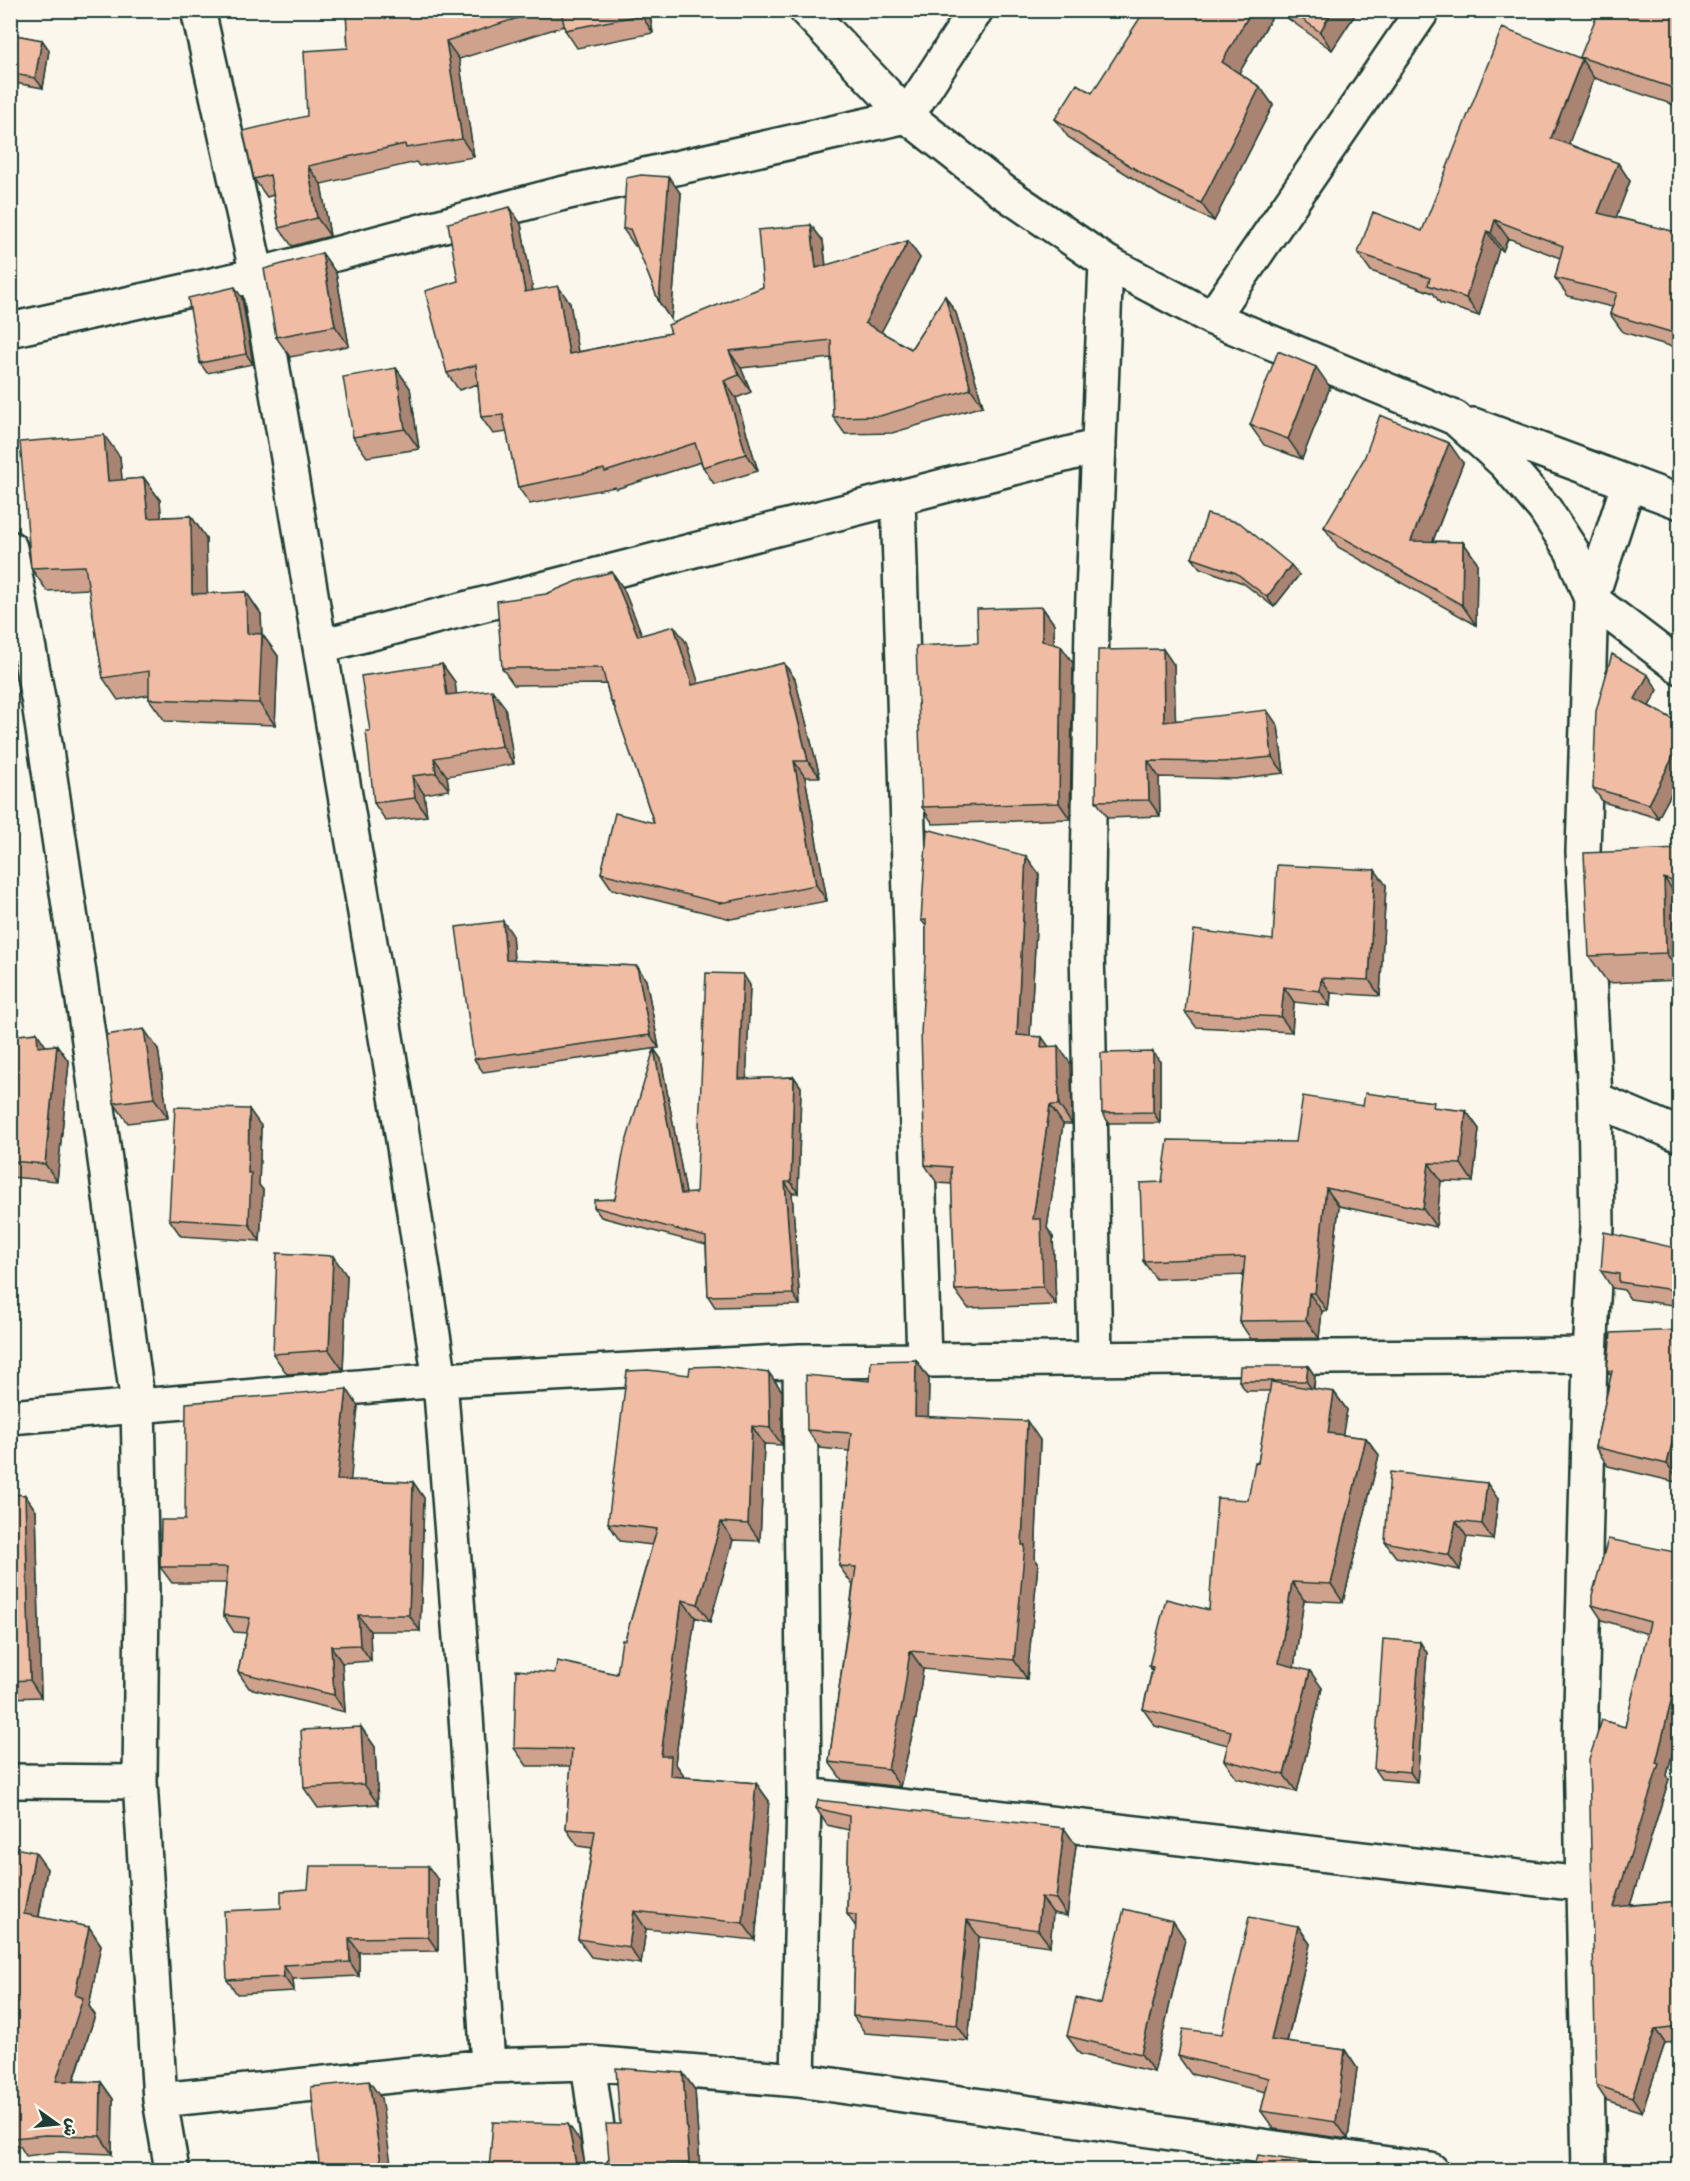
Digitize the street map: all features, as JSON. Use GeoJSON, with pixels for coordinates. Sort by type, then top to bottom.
{"type":"FeatureCollection","features":[{"type":"Feature","properties":{"kind":"street"},"geometry":{"type":"LineString","coordinates":[[198,10],[258,275],[398,1108],[440,1380],[466,1716],[488,2066]]}},
{"type":"Feature","properties":{"kind":"street"},"geometry":{"type":"LineString","coordinates":[[806,10],[907,116],[1001,190],[1106,262],[1212,318],[1455,418],[1628,485],[1680,502]]}},
{"type":"Feature","properties":{"kind":"street"},"geometry":{"type":"LineString","coordinates":[[10,330],[258,275],[560,194],[907,116],[976,10]]}},
{"type":"Feature","properties":{"kind":"street"},"geometry":{"type":"LineString","coordinates":[[1212,318],[1423,10]]}},
{"type":"Feature","properties":{"kind":"street"},"geometry":{"type":"LineString","coordinates":[[1095,1358],[1087,946],[1099,446],[1106,262]]}},
{"type":"Feature","properties":{"kind":"street"},"geometry":{"type":"LineString","coordinates":[[1455,418],[1505,463],[1544,508],[1572,551],[1591,599],[1680,667]]}},
{"type":"Feature","properties":{"kind":"street"},"geometry":{"type":"LineString","coordinates":[[321,646],[1099,446]]}},
{"type":"Feature","properties":{"kind":"street"},"geometry":{"type":"LineString","coordinates":[[1589,2170],[1581,1884],[1580,1747],[1590,1355],[1597,1227],[1595,1099],[1583,852],[1591,599],[1628,485]]}},
{"type":"Feature","properties":{"kind":"street"},"geometry":{"type":"LineString","coordinates":[[898,498],[924,1360]]}},
{"type":"Feature","properties":{"kind":"street"},"geometry":{"type":"LineString","coordinates":[[10,548],[39,703],[86,1018],[138,1405],[142,1592],[140,1782],[160,2100],[172,2170]]}},
{"type":"Feature","properties":{"kind":"street"},"geometry":{"type":"LineString","coordinates":[[1595,1099],[1680,1135]]}},
{"type":"Feature","properties":{"kind":"street"},"geometry":{"type":"LineString","coordinates":[[10,1417],[440,1380],[800,1360],[1590,1355]]}},
{"type":"Feature","properties":{"kind":"street"},"geometry":{"type":"LineString","coordinates":[[798,2080],[804,1795],[800,1360]]}},
{"type":"Feature","properties":{"kind":"street"},"geometry":{"type":"LineString","coordinates":[[10,1781],[140,1782]]}},
{"type":"Feature","properties":{"kind":"street"},"geometry":{"type":"LineString","coordinates":[[804,1795],[1581,1884]]}},
{"type":"Feature","properties":{"kind":"street"},"geometry":{"type":"LineString","coordinates":[[588,2063],[603,2170]]}},
{"type":"Feature","properties":{"kind":"street"},"geometry":{"type":"LineString","coordinates":[[160,2100],[488,2066],[588,2063],[798,2080],[1431,2170]]}},
{"type":"Feature","properties":{"kind":"building"},"geometry":{"type":"Polygon","coordinates":[[[346,10],[543,10],[446,41],[462,139],[406,148],[405,144],[308,166],[317,218],[279,228],[270,175],[254,179],[243,131],[307,116],[304,51],[348,48],[346,10]]]}},
{"type":"Feature","properties":{"kind":"building"},"geometry":{"type":"Polygon","coordinates":[[[561,10],[640,10],[641,15],[565,30],[561,10]]]}},
{"type":"Feature","properties":{"kind":"building"},"geometry":{"type":"Polygon","coordinates":[[[1145,10],[1252,10],[1222,62],[1260,87],[1201,203],[1148,177],[1055,119],[1077,84],[1092,93],[1145,10]]]}},
{"type":"Feature","properties":{"kind":"building"},"geometry":{"type":"Polygon","coordinates":[[[1290,10],[1333,10],[1320,32],[1290,10]]]}},
{"type":"Feature","properties":{"kind":"building"},"geometry":{"type":"Polygon","coordinates":[[[1599,10],[1680,10],[1680,78],[1676,89],[1580,57],[1599,10]]]}},
{"type":"Feature","properties":{"kind":"building"},"geometry":{"type":"Polygon","coordinates":[[[1502,28],[1582,59],[1551,138],[1618,163],[1598,213],[1680,233],[1680,310],[1674,333],[1610,314],[1617,293],[1555,278],[1563,246],[1495,220],[1491,233],[1487,231],[1466,298],[1428,285],[1430,278],[1358,253],[1373,212],[1422,231],[1502,28]]]}},
{"type":"Feature","properties":{"kind":"building"},"geometry":{"type":"Polygon","coordinates":[[[10,34],[42,40],[35,78],[10,73],[10,34]]]}},
{"type":"Feature","properties":{"kind":"building"},"geometry":{"type":"Polygon","coordinates":[[[641,175],[669,177],[659,302],[630,229],[623,229],[626,178],[641,175]]]}},
{"type":"Feature","properties":{"kind":"building"},"geometry":{"type":"Polygon","coordinates":[[[510,207],[525,292],[558,286],[569,354],[671,333],[668,325],[763,287],[758,230],[811,225],[816,268],[908,241],[865,323],[911,349],[945,296],[971,389],[880,416],[833,417],[831,340],[729,351],[739,375],[724,381],[746,454],[703,467],[695,443],[605,472],[604,469],[518,487],[503,415],[481,417],[476,365],[447,373],[425,291],[458,281],[448,223],[510,207]]]}},
{"type":"Feature","properties":{"kind":"building"},"geometry":{"type":"Polygon","coordinates":[[[322,253],[335,326],[276,337],[264,269],[322,253]]]}},
{"type":"Feature","properties":{"kind":"building"},"geometry":{"type":"Polygon","coordinates":[[[235,287],[246,354],[200,363],[188,298],[235,287]]]}},
{"type":"Feature","properties":{"kind":"building"},"geometry":{"type":"Polygon","coordinates":[[[1278,351],[1316,367],[1288,439],[1250,425],[1278,351]]]}},
{"type":"Feature","properties":{"kind":"building"},"geometry":{"type":"Polygon","coordinates":[[[396,368],[405,429],[353,437],[343,377],[396,368]]]}},
{"type":"Feature","properties":{"kind":"building"},"geometry":{"type":"Polygon","coordinates":[[[1380,415],[1449,443],[1411,541],[1463,542],[1462,605],[1324,527],[1364,459],[1380,415]]]}},
{"type":"Feature","properties":{"kind":"building"},"geometry":{"type":"Polygon","coordinates":[[[104,435],[108,481],[144,478],[148,518],[191,516],[192,594],[246,592],[247,633],[262,634],[259,703],[149,699],[149,671],[103,678],[85,566],[31,568],[20,442],[104,435]]]}},
{"type":"Feature","properties":{"kind":"building"},"geometry":{"type":"Polygon","coordinates":[[[1207,514],[1240,523],[1291,565],[1267,597],[1236,573],[1192,558],[1207,514]]]}},
{"type":"Feature","properties":{"kind":"building"},"geometry":{"type":"Polygon","coordinates":[[[612,572],[638,636],[674,626],[692,685],[784,663],[808,761],[794,761],[816,885],[720,903],[601,873],[615,813],[654,823],[613,702],[611,702],[602,668],[502,668],[497,601],[546,594],[580,580],[612,572]]]}},
{"type":"Feature","properties":{"kind":"building"},"geometry":{"type":"Polygon","coordinates":[[[1042,607],[1042,641],[1061,646],[1059,803],[922,807],[916,646],[978,643],[977,609],[1042,607]]]}},
{"type":"Feature","properties":{"kind":"building"},"geometry":{"type":"Polygon","coordinates":[[[1163,649],[1164,722],[1267,710],[1272,757],[1223,762],[1148,761],[1149,800],[1096,801],[1098,650],[1163,649]]]}},
{"type":"Feature","properties":{"kind":"building"},"geometry":{"type":"Polygon","coordinates":[[[1612,654],[1648,675],[1635,699],[1680,723],[1680,743],[1649,804],[1593,788],[1596,711],[1612,654]]]}},
{"type":"Feature","properties":{"kind":"building"},"geometry":{"type":"Polygon","coordinates":[[[442,664],[447,695],[492,690],[502,746],[434,758],[436,773],[412,776],[415,798],[374,803],[366,731],[370,731],[361,676],[442,664]]]}},
{"type":"Feature","properties":{"kind":"building"},"geometry":{"type":"Polygon","coordinates":[[[927,829],[1026,856],[1017,1035],[1042,1037],[1041,1047],[1058,1046],[1059,1105],[1050,1105],[1033,1219],[1041,1219],[1043,1287],[955,1290],[951,1167],[925,1165],[921,1033],[926,920],[921,920],[927,829]]]}},
{"type":"Feature","properties":{"kind":"building"},"geometry":{"type":"Polygon","coordinates":[[[1680,849],[1680,884],[1664,878],[1666,953],[1589,956],[1584,853],[1680,849]]]}},
{"type":"Feature","properties":{"kind":"building"},"geometry":{"type":"Polygon","coordinates":[[[1277,865],[1375,870],[1369,980],[1321,978],[1320,991],[1284,987],[1281,1017],[1185,1012],[1194,930],[1273,940],[1277,865]]]}},
{"type":"Feature","properties":{"kind":"building"},"geometry":{"type":"Polygon","coordinates":[[[503,921],[506,960],[637,966],[650,1035],[474,1059],[456,927],[503,921]]]}},
{"type":"Feature","properties":{"kind":"building"},"geometry":{"type":"Polygon","coordinates":[[[706,973],[743,974],[739,1079],[794,1077],[791,1182],[785,1182],[793,1294],[708,1296],[706,1237],[594,1207],[594,1200],[615,1199],[624,1149],[654,1049],[681,1194],[696,1193],[706,973]]]}},
{"type":"Feature","properties":{"kind":"building"},"geometry":{"type":"Polygon","coordinates":[[[144,1029],[154,1098],[114,1103],[106,1035],[144,1029]]]}},
{"type":"Feature","properties":{"kind":"building"},"geometry":{"type":"Polygon","coordinates":[[[37,1033],[38,1047],[57,1045],[45,1164],[10,1161],[10,1036],[37,1033]]]}},
{"type":"Feature","properties":{"kind":"building"},"geometry":{"type":"Polygon","coordinates":[[[1153,1052],[1153,1112],[1102,1113],[1101,1053],[1153,1052]]]}},
{"type":"Feature","properties":{"kind":"building"},"geometry":{"type":"Polygon","coordinates":[[[1365,1093],[1434,1102],[1433,1107],[1466,1111],[1461,1164],[1429,1163],[1423,1209],[1326,1188],[1315,1293],[1309,1293],[1306,1320],[1239,1321],[1245,1257],[1143,1261],[1140,1183],[1162,1182],[1168,1140],[1296,1142],[1303,1096],[1363,1106],[1365,1093]]]}},
{"type":"Feature","properties":{"kind":"building"},"geometry":{"type":"Polygon","coordinates":[[[175,1107],[249,1109],[248,1173],[251,1173],[249,1224],[169,1219],[175,1107]]]}},
{"type":"Feature","properties":{"kind":"building"},"geometry":{"type":"Polygon","coordinates":[[[1604,1232],[1680,1249],[1680,1291],[1619,1282],[1619,1274],[1601,1271],[1604,1232]]]}},
{"type":"Feature","properties":{"kind":"building"},"geometry":{"type":"Polygon","coordinates":[[[277,1253],[333,1256],[329,1350],[273,1354],[277,1253]]]}},
{"type":"Feature","properties":{"kind":"building"},"geometry":{"type":"Polygon","coordinates":[[[1680,1330],[1680,1409],[1667,1464],[1595,1447],[1612,1371],[1607,1370],[1611,1333],[1680,1330]]]}},
{"type":"Feature","properties":{"kind":"building"},"geometry":{"type":"Polygon","coordinates":[[[916,1360],[915,1416],[1027,1421],[1022,1545],[1025,1545],[1014,1660],[910,1651],[903,1700],[888,1769],[829,1762],[856,1567],[839,1566],[851,1433],[807,1430],[806,1375],[870,1381],[871,1361],[916,1360]]]}},
{"type":"Feature","properties":{"kind":"building"},"geometry":{"type":"Polygon","coordinates":[[[718,1366],[769,1373],[770,1428],[752,1426],[748,1524],[721,1522],[698,1604],[682,1600],[661,1756],[671,1756],[670,1776],[756,1783],[743,1923],[634,1911],[629,1947],[578,1939],[595,1831],[566,1829],[572,1749],[514,1748],[516,1670],[555,1673],[557,1661],[617,1674],[622,1640],[625,1640],[657,1529],[608,1523],[627,1371],[648,1370],[689,1375],[690,1367],[718,1366]]]}},
{"type":"Feature","properties":{"kind":"building"},"geometry":{"type":"Polygon","coordinates":[[[1240,1366],[1308,1366],[1306,1381],[1239,1381],[1240,1366]]]}},
{"type":"Feature","properties":{"kind":"building"},"geometry":{"type":"Polygon","coordinates":[[[1271,1382],[1334,1392],[1328,1433],[1366,1438],[1331,1584],[1292,1582],[1279,1663],[1310,1671],[1284,1775],[1224,1760],[1231,1731],[1143,1709],[1153,1667],[1149,1666],[1166,1599],[1209,1610],[1217,1498],[1248,1500],[1255,1462],[1258,1463],[1271,1382]]]}},
{"type":"Feature","properties":{"kind":"building"},"geometry":{"type":"Polygon","coordinates":[[[347,1389],[337,1480],[413,1482],[409,1615],[358,1615],[360,1645],[331,1646],[334,1695],[238,1672],[250,1618],[223,1615],[228,1567],[160,1567],[161,1520],[185,1520],[186,1403],[347,1389]]]}},
{"type":"Feature","properties":{"kind":"building"},"geometry":{"type":"Polygon","coordinates":[[[1390,1472],[1487,1483],[1482,1524],[1456,1521],[1449,1555],[1385,1542],[1390,1472]]]}},
{"type":"Feature","properties":{"kind":"building"},"geometry":{"type":"Polygon","coordinates":[[[10,1494],[25,1495],[30,1680],[10,1681],[10,1494]]]}},
{"type":"Feature","properties":{"kind":"building"},"geometry":{"type":"Polygon","coordinates":[[[1608,1539],[1680,1553],[1680,1665],[1656,1763],[1659,1764],[1614,1907],[1680,1901],[1680,2026],[1655,2029],[1632,2097],[1596,2085],[1589,1759],[1602,1720],[1625,1727],[1650,1622],[1592,1605],[1592,1595],[1608,1539]]]}},
{"type":"Feature","properties":{"kind":"building"},"geometry":{"type":"Polygon","coordinates":[[[1383,1639],[1420,1642],[1410,1772],[1374,1769],[1383,1639]]]}},
{"type":"Feature","properties":{"kind":"building"},"geometry":{"type":"Polygon","coordinates":[[[361,1727],[364,1784],[304,1788],[301,1730],[361,1727]]]}},
{"type":"Feature","properties":{"kind":"building"},"geometry":{"type":"Polygon","coordinates":[[[818,1800],[1064,1828],[1056,1899],[1041,1897],[1038,1930],[967,1920],[957,2025],[853,2016],[856,1915],[847,1914],[849,1816],[816,1808],[818,1800]]]}},
{"type":"Feature","properties":{"kind":"building"},"geometry":{"type":"Polygon","coordinates":[[[10,1847],[35,1852],[24,1914],[89,1927],[75,1995],[83,1998],[56,2081],[101,2082],[100,2136],[45,2135],[14,2138],[13,2129],[10,2129],[10,1847]]]}},
{"type":"Feature","properties":{"kind":"building"},"geometry":{"type":"Polygon","coordinates":[[[310,1866],[428,1866],[428,1937],[349,1938],[350,1962],[283,1965],[284,1977],[227,1980],[224,1911],[281,1908],[281,1891],[308,1889],[310,1866]]]}},
{"type":"Feature","properties":{"kind":"building"},"geometry":{"type":"Polygon","coordinates":[[[1124,1909],[1173,1921],[1141,2054],[1067,2036],[1076,1998],[1101,2004],[1124,1909]]]}},
{"type":"Feature","properties":{"kind":"building"},"geometry":{"type":"Polygon","coordinates":[[[1249,1917],[1298,1926],[1271,2040],[1345,2050],[1336,2122],[1261,2111],[1269,2078],[1178,2056],[1183,2029],[1222,2034],[1249,1917]]]}},
{"type":"Feature","properties":{"kind":"building"},"geometry":{"type":"Polygon","coordinates":[[[616,2068],[683,2073],[689,2164],[667,2165],[666,2170],[596,2170],[603,2167],[609,2159],[606,2124],[620,2124],[616,2068]]]}},
{"type":"Feature","properties":{"kind":"building"},"geometry":{"type":"Polygon","coordinates":[[[369,2081],[382,2170],[261,2170],[261,2163],[319,2163],[311,2087],[369,2081]]]}},
{"type":"Feature","properties":{"kind":"building"},"geometry":{"type":"Polygon","coordinates":[[[493,2122],[568,2124],[576,2164],[583,2170],[489,2170],[493,2122]]]}},
{"type":"Feature","properties":{"kind":"building"},"geometry":{"type":"Polygon","coordinates":[[[1258,2155],[1336,2166],[1336,2170],[1254,2170],[1258,2155]]]}}]}
